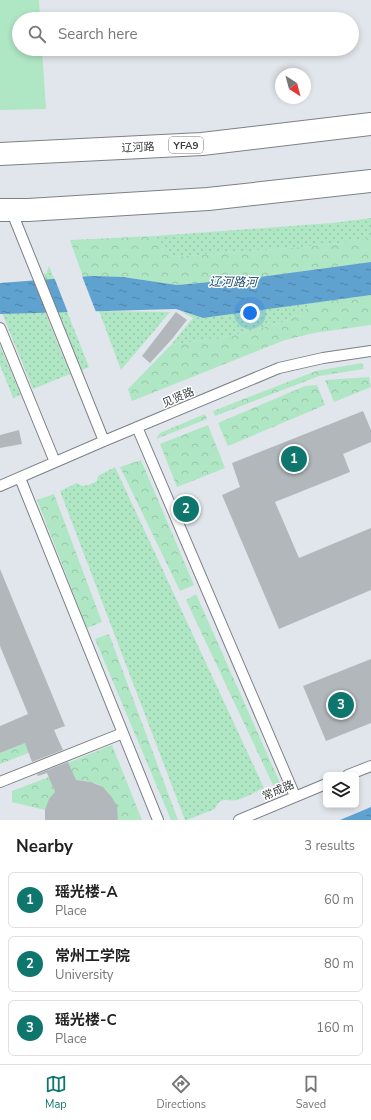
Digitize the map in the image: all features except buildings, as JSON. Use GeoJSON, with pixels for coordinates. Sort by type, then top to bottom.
{"type":"FeatureCollection","features":[{"type":"Feature","properties":{"kind":"main road","name":"辽河路"},"geometry":{"type":"LineString","coordinates":[[0,154],[202,144],[371,124]]}},
{"type":"Feature","properties":{"kind":"main road"},"geometry":{"type":"LineString","coordinates":[[6,210],[208,199],[371,181]]}},
{"type":"Feature","properties":{"kind":"lane"},"geometry":{"type":"LineString","coordinates":[[6,210],[39,280],[104,441]]}},
{"type":"Feature","properties":{"kind":"lane"},"geometry":{"type":"LineString","coordinates":[[0,328],[55,462]]}},
{"type":"Feature","properties":{"kind":"lane","name":"见贤路"},"geometry":{"type":"LineString","coordinates":[[0,486],[279,368],[324,358],[371,351]]}},
{"type":"Feature","properties":{"kind":"lane"},"geometry":{"type":"LineString","coordinates":[[137,427],[295,796]]}},
{"type":"Feature","properties":{"kind":"lane"},"geometry":{"type":"LineString","coordinates":[[20,478],[158,820]]}},
{"type":"Feature","properties":{"kind":"lane"},"geometry":{"type":"LineString","coordinates":[[0,782],[123,733]]}},
{"type":"Feature","properties":{"kind":"lane"},"geometry":{"type":"LineString","coordinates":[[356,772],[371,766]]}},
{"type":"Feature","properties":{"kind":"lane","name":"常成路"},"geometry":{"type":"LineString","coordinates":[[239,820],[323,785]]}},
{"type":"Feature","properties":{"kind":"green space"},"geometry":{"type":"Polygon","coordinates":[[[0,0],[39,0],[40,12],[12,12],[12,56],[42,56],[46,109],[0,110],[0,0]]]}},
{"type":"Feature","properties":{"kind":"green space"},"geometry":{"type":"Polygon","coordinates":[[[371,218],[371,238],[325,245],[174,257],[155,236],[332,223],[371,218]]]}},
{"type":"Feature","properties":{"kind":"green space"},"geometry":{"type":"Polygon","coordinates":[[[155,236],[174,257],[325,245],[371,238],[371,262],[244,279],[177,285],[123,277],[83,277],[70,240],[155,236]]]}},
{"type":"Feature","properties":{"kind":"green space"},"geometry":{"type":"Polygon","coordinates":[[[49,266],[89,367],[82,370],[44,276],[44,273],[46,274],[49,266]]]}},
{"type":"Feature","properties":{"kind":"green space"},"geometry":{"type":"Polygon","coordinates":[[[33,283],[70,374],[33,389],[0,308],[33,283]]]}},
{"type":"Feature","properties":{"kind":"green space"},"geometry":{"type":"Polygon","coordinates":[[[371,295],[371,325],[314,333],[285,340],[132,401],[128,389],[171,345],[235,335],[284,322],[318,302],[371,295]]]}},
{"type":"Feature","properties":{"kind":"green space"},"geometry":{"type":"Polygon","coordinates":[[[318,302],[284,322],[235,335],[171,345],[193,318],[179,310],[203,318],[318,302]]]}},
{"type":"Feature","properties":{"kind":"green space"},"geometry":{"type":"Polygon","coordinates":[[[99,311],[170,312],[121,370],[99,311]]]}},
{"type":"Feature","properties":{"kind":"green space"},"geometry":{"type":"Polygon","coordinates":[[[0,346],[21,395],[13,398],[0,365],[0,346]]]}},
{"type":"Feature","properties":{"kind":"green space"},"geometry":{"type":"Polygon","coordinates":[[[362,363],[364,369],[319,376],[215,416],[213,411],[316,371],[362,363]]]}},
{"type":"Feature","properties":{"kind":"green space"},"geometry":{"type":"Polygon","coordinates":[[[369,377],[371,387],[334,402],[325,380],[369,377]]]}},
{"type":"Feature","properties":{"kind":"green space"},"geometry":{"type":"Polygon","coordinates":[[[317,385],[325,405],[228,446],[218,423],[305,386],[317,385]]]}},
{"type":"Feature","properties":{"kind":"green space"},"geometry":{"type":"Polygon","coordinates":[[[205,414],[207,419],[156,439],[160,433],[205,414]]]}},
{"type":"Feature","properties":{"kind":"green space"},"geometry":{"type":"Polygon","coordinates":[[[208,425],[225,468],[177,487],[160,444],[208,425]]]}},
{"type":"Feature","properties":{"kind":"green space"},"geometry":{"type":"Polygon","coordinates":[[[141,460],[194,585],[180,591],[120,467],[141,460]]]}},
{"type":"Feature","properties":{"kind":"green space"},"geometry":{"type":"Polygon","coordinates":[[[115,467],[264,788],[240,799],[219,802],[215,809],[187,820],[185,820],[60,491],[77,483],[82,486],[89,485],[97,481],[98,476],[115,467]]]}},
{"type":"Feature","properties":{"kind":"green space"},"geometry":{"type":"Polygon","coordinates":[[[54,494],[102,622],[87,628],[37,500],[54,494]]]}},
{"type":"Feature","properties":{"kind":"green space"},"geometry":{"type":"Polygon","coordinates":[[[196,594],[280,783],[273,785],[186,600],[196,594]]]}},
{"type":"Feature","properties":{"kind":"green space"},"geometry":{"type":"Polygon","coordinates":[[[109,634],[178,820],[171,820],[95,639],[109,634]]]}},
{"type":"Feature","properties":{"kind":"green space"},"geometry":{"type":"Polygon","coordinates":[[[32,740],[36,750],[0,764],[0,753],[32,740]]]}},
{"type":"Feature","properties":{"kind":"green space"},"geometry":{"type":"Polygon","coordinates":[[[112,745],[142,820],[118,820],[118,814],[114,801],[102,787],[85,781],[68,782],[68,763],[112,745]]]}},
{"type":"Feature","properties":{"kind":"green space"},"geometry":{"type":"Polygon","coordinates":[[[49,777],[55,792],[45,810],[12,802],[12,791],[49,777]]]}},
{"type":"Feature","properties":{"kind":"water","name":"辽河路河"},"geometry":{"type":"Polygon","coordinates":[[[371,262],[371,295],[203,318],[176,309],[0,314],[0,283],[92,276],[123,277],[177,285],[244,279],[371,262]]]}},
{"type":"Feature","properties":{"kind":"water"},"geometry":{"type":"Polygon","coordinates":[[[371,807],[371,820],[340,820],[371,807]]]}},
{"type":"Feature","properties":{"kind":"pier"},"geometry":{"type":"Polygon","coordinates":[[[82,276],[96,312],[68,313],[54,277],[82,276]]]}},
{"type":"Feature","properties":{"kind":"place","name":"瑶光楼-A"},"geometry":{"type":"Point","coordinates":[294,459]}},
{"type":"Feature","properties":{"kind":"place","name":"常州工学院"},"geometry":{"type":"Point","coordinates":[186,509]}},
{"type":"Feature","properties":{"kind":"place","name":"瑶光楼-C"},"geometry":{"type":"Point","coordinates":[341,705]}}]}
